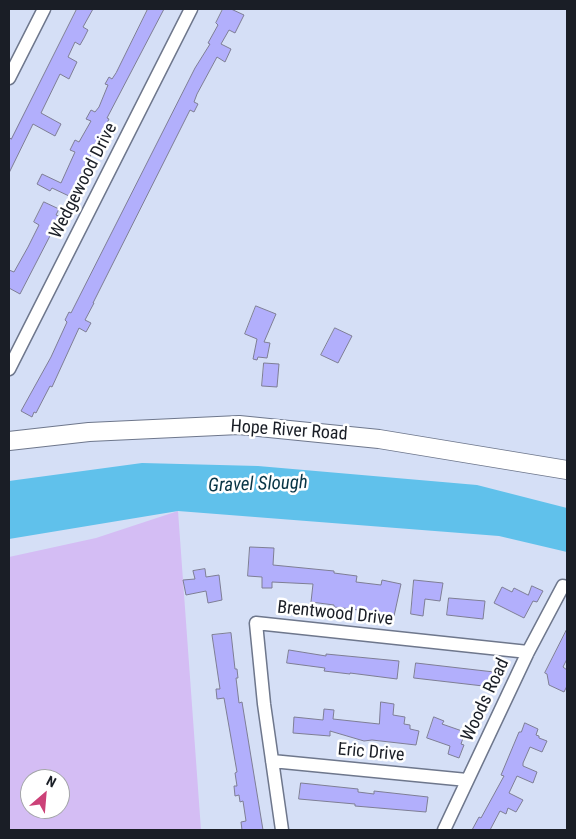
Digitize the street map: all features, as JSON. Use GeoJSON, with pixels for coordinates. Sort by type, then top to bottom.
{"type":"FeatureCollection","features":[{"type":"Feature","properties":{"kind":"street"},"geometry":{"type":"LineString","coordinates":[[9,78],[44,9]]}},
{"type":"Feature","properties":{"kind":"street","name":"Wedgewood Drive"},"geometry":{"type":"LineString","coordinates":[[9,369],[191,9]]}},
{"type":"Feature","properties":{"kind":"street","name":"Hope River Road"},"geometry":{"type":"LineString","coordinates":[[9,441],[89,432],[239,425],[380,439],[567,470]]}},
{"type":"Feature","properties":{"kind":"street","name":"Woods Road"},"geometry":{"type":"LineString","coordinates":[[444,830],[528,652],[565,587]]}},
{"type":"Feature","properties":{"kind":"street","name":"Brentwood Drive"},"geometry":{"type":"LineString","coordinates":[[282,830],[264,704],[256,623],[528,652]]}},
{"type":"Feature","properties":{"kind":"street","name":"Eric Drive"},"geometry":{"type":"LineString","coordinates":[[272,761],[467,780]]}},
{"type":"Feature","properties":{"kind":"shaded area"},"geometry":{"type":"Polygon","coordinates":[[[178,511],[201,830],[9,830],[9,557],[96,538],[178,511]]]}},
{"type":"Feature","properties":{"kind":"water","name":"Gravel Slough"},"geometry":{"type":"Polygon","coordinates":[[[142,463],[258,466],[477,485],[567,508],[567,552],[499,536],[178,511],[9,539],[9,481],[142,463]]]}},
{"type":"Feature","properties":{"kind":"building"},"geometry":{"type":"Polygon","coordinates":[[[77,9],[93,9],[83,27],[88,30],[84,38],[80,45],[75,42],[68,57],[77,62],[69,79],[60,74],[41,113],[61,124],[55,136],[33,124],[9,173],[9,137],[11,139],[77,9]]]}},
{"type":"Feature","properties":{"kind":"building"},"geometry":{"type":"Polygon","coordinates":[[[148,9],[164,9],[107,118],[109,119],[72,192],[69,196],[52,188],[50,191],[37,184],[42,174],[61,183],[75,152],[70,150],[75,140],[79,142],[91,121],[86,119],[91,110],[95,112],[99,107],[108,85],[105,84],[109,77],[112,79],[116,73],[148,9]]]}},
{"type":"Feature","properties":{"kind":"building"},"geometry":{"type":"Polygon","coordinates":[[[223,9],[231,9],[244,15],[235,33],[229,30],[221,44],[231,49],[225,62],[217,57],[197,94],[194,102],[198,104],[194,112],[190,110],[93,303],[85,320],[91,323],[86,332],[79,328],[52,387],[50,386],[32,417],[21,411],[51,357],[67,322],[65,320],[69,312],[71,313],[195,68],[210,44],[208,43],[218,25],[216,23],[223,9]]]}},
{"type":"Feature","properties":{"kind":"building"},"geometry":{"type":"Polygon","coordinates":[[[44,202],[59,209],[56,215],[63,218],[56,233],[52,232],[20,294],[9,288],[9,270],[14,272],[28,247],[39,225],[34,222],[44,202]]]}},
{"type":"Feature","properties":{"kind":"building"},"geometry":{"type":"Polygon","coordinates":[[[256,306],[276,314],[264,342],[270,343],[267,358],[258,357],[257,360],[253,359],[257,339],[245,334],[256,306]]]}},
{"type":"Feature","properties":{"kind":"building"},"geometry":{"type":"Polygon","coordinates":[[[335,328],[352,336],[338,363],[321,355],[335,328]]]}},
{"type":"Feature","properties":{"kind":"building"},"geometry":{"type":"Polygon","coordinates":[[[264,363],[279,364],[277,387],[262,386],[264,363]]]}},
{"type":"Feature","properties":{"kind":"building"},"geometry":{"type":"Polygon","coordinates":[[[250,547],[274,548],[273,565],[334,571],[334,573],[357,576],[356,582],[381,585],[382,580],[401,584],[394,616],[311,602],[313,584],[272,582],[272,588],[262,588],[262,577],[248,576],[250,547]]]}},
{"type":"Feature","properties":{"kind":"building"},"geometry":{"type":"Polygon","coordinates":[[[205,569],[206,577],[219,575],[222,600],[208,603],[206,591],[186,595],[183,580],[195,579],[193,571],[205,569]]]}},
{"type":"Feature","properties":{"kind":"building"},"geometry":{"type":"Polygon","coordinates":[[[414,580],[443,583],[440,601],[425,599],[423,616],[411,614],[414,580]]]}},
{"type":"Feature","properties":{"kind":"building"},"geometry":{"type":"Polygon","coordinates":[[[532,586],[543,591],[537,602],[533,601],[524,618],[494,603],[502,587],[512,592],[514,588],[528,595],[532,586]]]}},
{"type":"Feature","properties":{"kind":"building"},"geometry":{"type":"Polygon","coordinates":[[[449,598],[485,601],[483,619],[447,615],[449,598]]]}},
{"type":"Feature","properties":{"kind":"building"},"geometry":{"type":"Polygon","coordinates":[[[567,629],[567,659],[563,667],[567,670],[567,686],[564,692],[549,685],[547,674],[545,673],[567,629]]]}},
{"type":"Feature","properties":{"kind":"building"},"geometry":{"type":"Polygon","coordinates":[[[231,633],[235,669],[237,669],[238,678],[236,678],[239,703],[242,702],[263,830],[242,830],[241,822],[246,821],[243,801],[240,802],[239,795],[235,796],[234,786],[237,786],[235,773],[237,772],[224,698],[217,699],[216,689],[220,689],[212,635],[231,633]]]}},
{"type":"Feature","properties":{"kind":"building"},"geometry":{"type":"Polygon","coordinates":[[[289,650],[326,656],[326,654],[399,661],[397,679],[324,671],[325,668],[287,663],[289,650]]]}},
{"type":"Feature","properties":{"kind":"building"},"geometry":{"type":"Polygon","coordinates":[[[416,663],[494,672],[492,687],[414,678],[416,663]]]}},
{"type":"Feature","properties":{"kind":"building"},"geometry":{"type":"Polygon","coordinates":[[[381,702],[394,704],[393,715],[405,717],[404,724],[410,725],[410,729],[419,731],[416,745],[372,740],[364,741],[330,731],[330,736],[293,733],[294,717],[323,720],[324,709],[334,710],[333,719],[379,724],[381,702]]]}},
{"type":"Feature","properties":{"kind":"building"},"geometry":{"type":"Polygon","coordinates":[[[434,717],[444,721],[442,724],[465,732],[461,744],[464,745],[459,758],[448,754],[450,746],[427,738],[434,717]]]}},
{"type":"Feature","properties":{"kind":"building"},"geometry":{"type":"Polygon","coordinates":[[[525,723],[538,729],[536,735],[547,741],[542,752],[530,747],[523,763],[523,766],[537,772],[533,783],[517,776],[509,793],[523,800],[516,812],[508,808],[506,814],[500,811],[490,830],[472,830],[479,817],[481,818],[504,776],[501,775],[519,732],[521,732],[525,723]]]}},
{"type":"Feature","properties":{"kind":"building"},"geometry":{"type":"Polygon","coordinates":[[[301,783],[358,789],[358,792],[374,794],[374,791],[428,797],[426,812],[299,799],[301,783]]]}}]}
